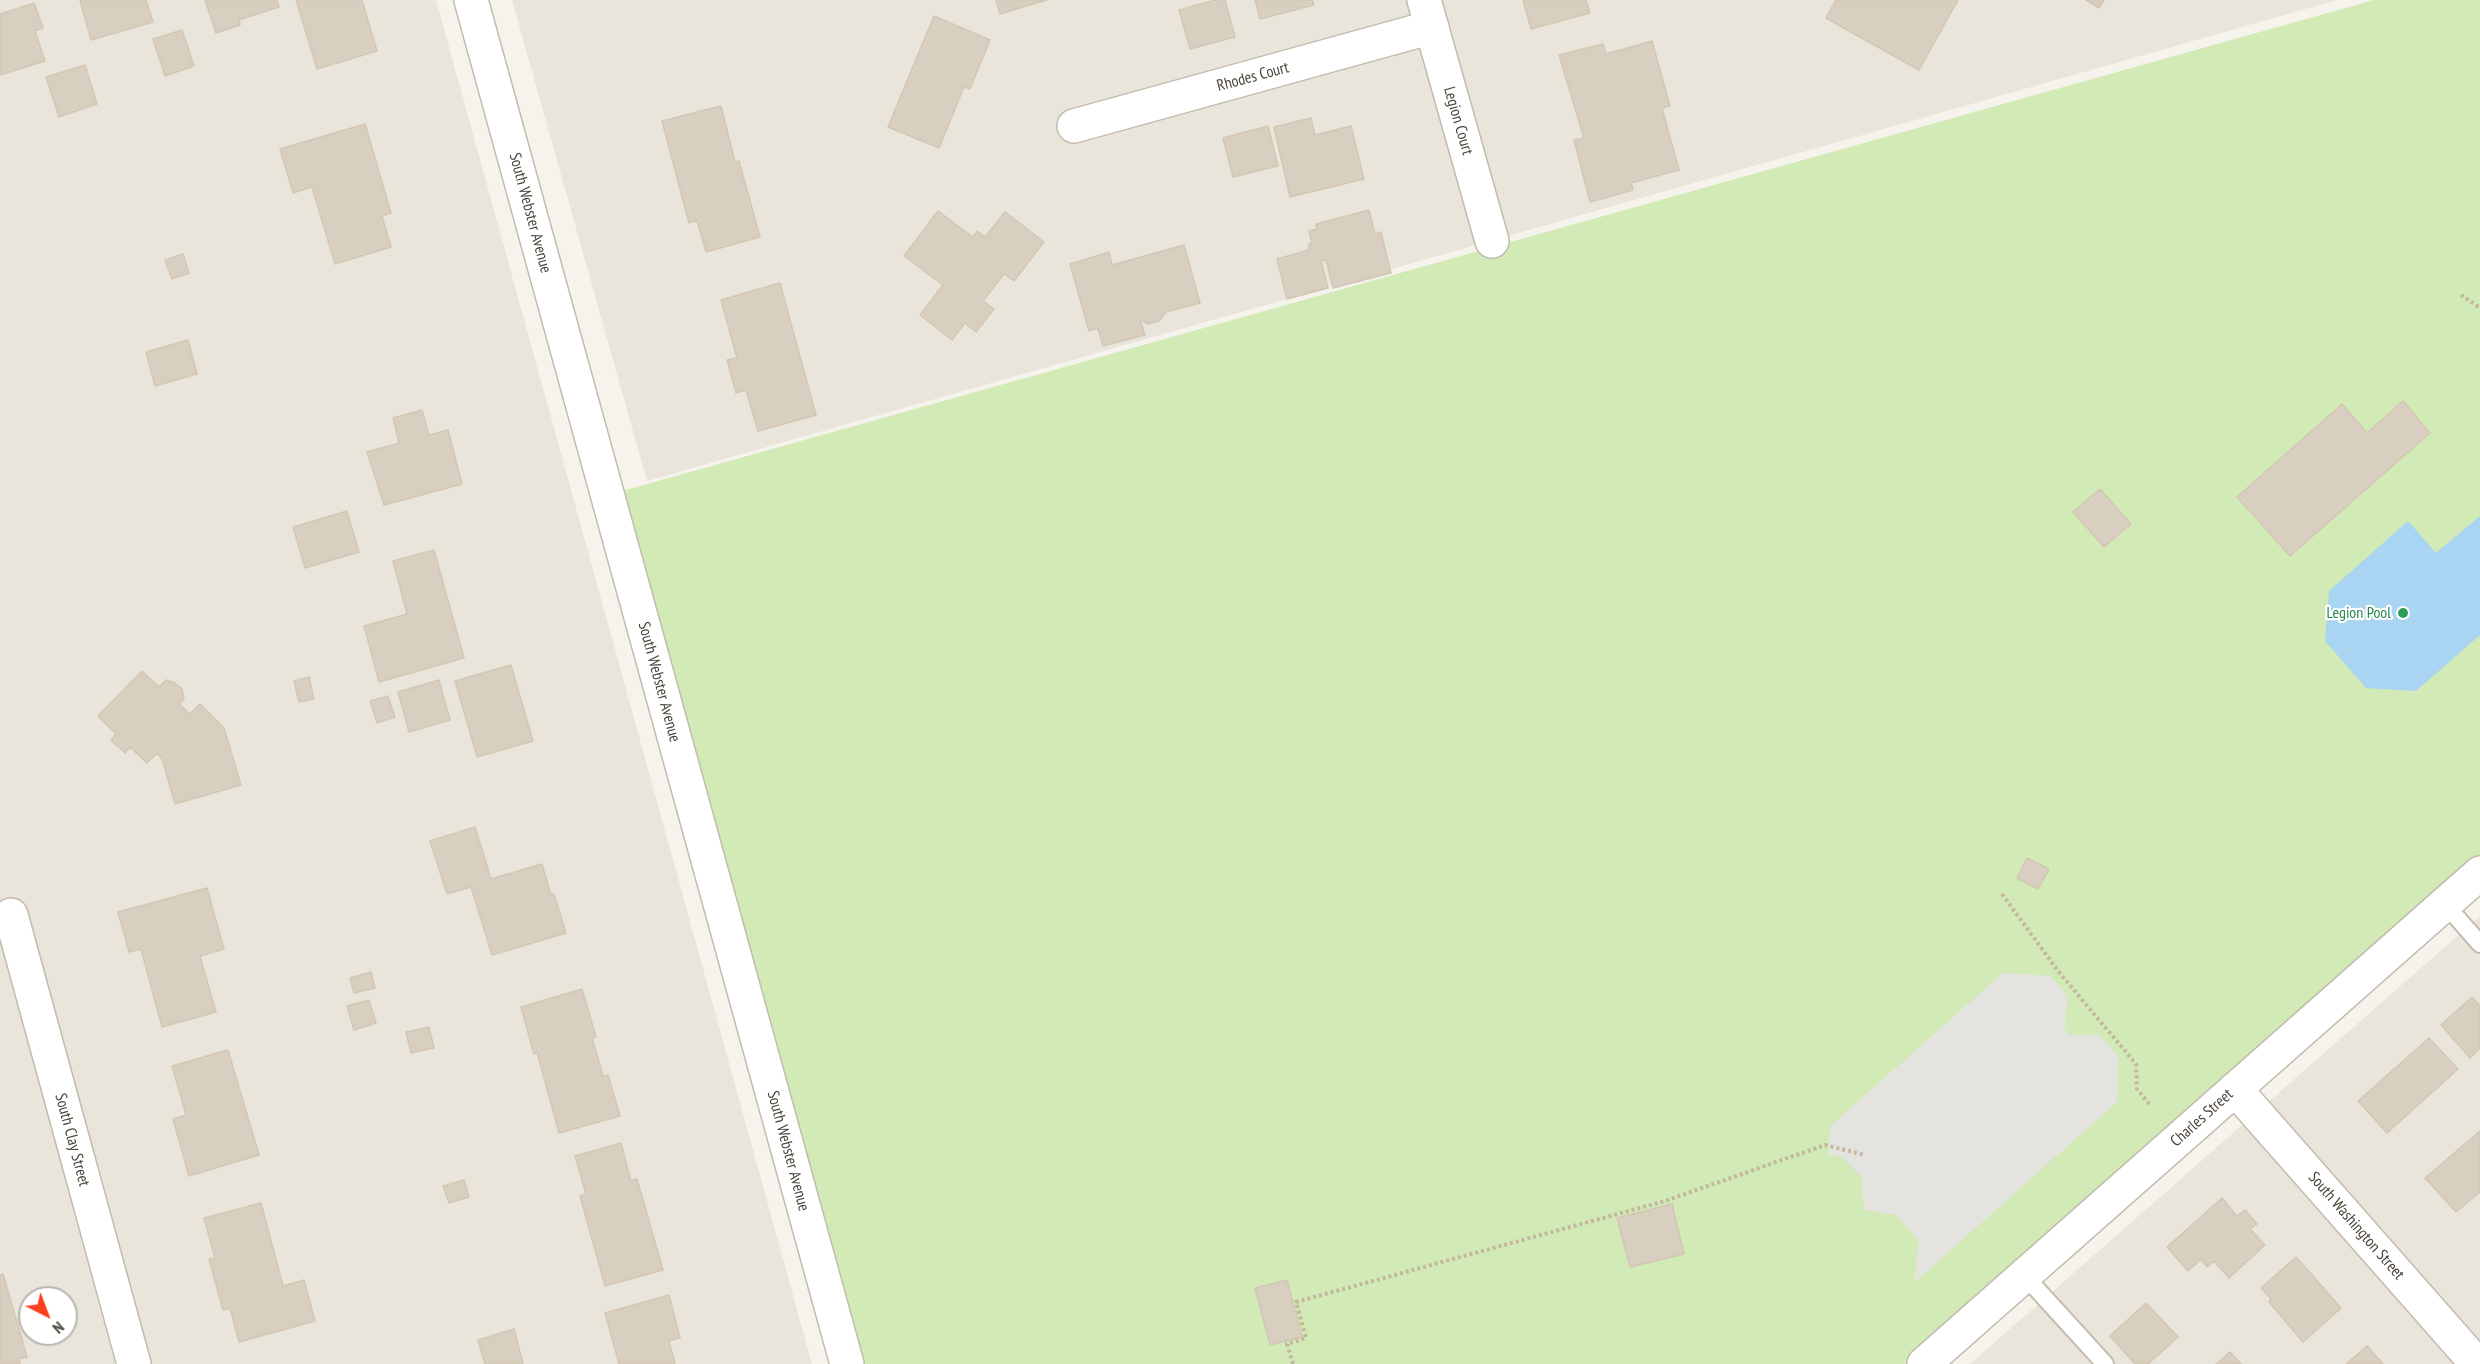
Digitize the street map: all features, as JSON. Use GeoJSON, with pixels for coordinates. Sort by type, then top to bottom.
{"type":"FeatureCollection","features":[{"type":"Feature","properties":{"kind":"street","name":"South Webster Avenue"},"geometry":{"type":"LineString","coordinates":[[471,0],[847,1364]]}},
{"type":"Feature","properties":{"kind":"street","name":"Rhodes Court"},"geometry":{"type":"LineString","coordinates":[[1074,126],[1428,14]]}},
{"type":"Feature","properties":{"kind":"street","name":"Legion Court"},"geometry":{"type":"LineString","coordinates":[[1428,14],[1492,241]]}},
{"type":"Feature","properties":{"kind":"street","name":"Charles Street"},"geometry":{"type":"LineString","coordinates":[[1924,1364],[2480,873]]}},
{"type":"Feature","properties":{"kind":"street","name":"South Clay Street"},"geometry":{"type":"LineString","coordinates":[[11,915],[134,1364]]}},
{"type":"Feature","properties":{"kind":"street","name":"South Washington Street"},"geometry":{"type":"LineString","coordinates":[[2235,1089],[2477,1364]]}},
{"type":"Feature","properties":{"kind":"lane"},"geometry":{"type":"LineString","coordinates":[[2445,904],[2480,944]]}},
{"type":"Feature","properties":{"kind":"lane"},"geometry":{"type":"LineString","coordinates":[[2024,1275],[2105,1364]]}},
{"type":"Feature","properties":{"kind":"path"},"geometry":{"type":"LineString","coordinates":[[2461,295],[2480,308]]}},
{"type":"Feature","properties":{"kind":"path"},"geometry":{"type":"LineString","coordinates":[[2002,894],[2058,971],[2136,1064],[2137,1089],[2150,1106]]}},
{"type":"Feature","properties":{"kind":"path"},"geometry":{"type":"LineString","coordinates":[[1293,1364],[1287,1344],[1306,1338],[1296,1302],[1665,1202],[1825,1145],[1865,1155]]}},
{"type":"Feature","properties":{"kind":"shaded area"},"geometry":{"type":"Polygon","coordinates":[[[0,0],[436,0],[812,1364],[0,1364],[0,0]]]}},
{"type":"Feature","properties":{"kind":"shaded area"},"geometry":{"type":"Polygon","coordinates":[[[512,0],[2337,0],[647,481],[512,0]]]}},
{"type":"Feature","properties":{"kind":"shaded area"},"geometry":{"type":"Polygon","coordinates":[[[2480,916],[2480,1364],[1970,1364],[2480,916]]]}},
{"type":"Feature","properties":{"kind":"shaded area"},"geometry":{"type":"Polygon","coordinates":[[[2003,973],[2050,976],[2068,996],[2064,1028],[2070,1035],[2100,1035],[2119,1058],[2117,1102],[1915,1282],[1918,1240],[1896,1215],[1864,1210],[1862,1178],[1842,1157],[1828,1154],[1830,1126],[2003,973]]]}},
{"type":"Feature","properties":{"kind":"green space"},"geometry":{"type":"Polygon","coordinates":[[[2374,0],[2480,0],[2480,873],[1924,1364],[847,1364],[608,495],[2374,0]]]}},
{"type":"Feature","properties":{"kind":"water","name":"Legion Pool"},"geometry":{"type":"Polygon","coordinates":[[[2480,516],[2480,635],[2416,691],[2366,688],[2325,641],[2329,591],[2408,521],[2436,553],[2480,516]]]}},
{"type":"Feature","properties":{"kind":"building"},"geometry":{"type":"Polygon","coordinates":[[[80,0],[146,0],[153,22],[91,40],[80,0]]]}},
{"type":"Feature","properties":{"kind":"building"},"geometry":{"type":"Polygon","coordinates":[[[205,0],[277,0],[279,7],[239,20],[240,25],[216,33],[205,0]]]}},
{"type":"Feature","properties":{"kind":"building"},"geometry":{"type":"Polygon","coordinates":[[[296,0],[362,0],[377,51],[317,69],[296,0]]]}},
{"type":"Feature","properties":{"kind":"building"},"geometry":{"type":"Polygon","coordinates":[[[996,0],[1047,0],[1000,14],[996,0]]]}},
{"type":"Feature","properties":{"kind":"building"},"geometry":{"type":"Polygon","coordinates":[[[1215,0],[1225,0],[1235,37],[1190,49],[1179,10],[1215,0]]]}},
{"type":"Feature","properties":{"kind":"building"},"geometry":{"type":"Polygon","coordinates":[[[1255,0],[1312,0],[1314,5],[1260,19],[1255,0]]]}},
{"type":"Feature","properties":{"kind":"building"},"geometry":{"type":"Polygon","coordinates":[[[1523,0],[1586,0],[1590,13],[1531,29],[1523,0]]]}},
{"type":"Feature","properties":{"kind":"building"},"geometry":{"type":"Polygon","coordinates":[[[1836,0],[1958,0],[1919,70],[1826,18],[1836,0]]]}},
{"type":"Feature","properties":{"kind":"building"},"geometry":{"type":"Polygon","coordinates":[[[2086,0],[2104,0],[2099,8],[2086,0]]]}},
{"type":"Feature","properties":{"kind":"building"},"geometry":{"type":"Polygon","coordinates":[[[34,3],[43,28],[35,31],[45,61],[0,75],[0,14],[34,3]]]}},
{"type":"Feature","properties":{"kind":"building"},"geometry":{"type":"Polygon","coordinates":[[[934,16],[990,40],[970,89],[964,87],[939,148],[888,127],[934,16]]]}},
{"type":"Feature","properties":{"kind":"building"},"geometry":{"type":"Polygon","coordinates":[[[182,30],[194,66],[165,76],[153,39],[182,30]]]}},
{"type":"Feature","properties":{"kind":"building"},"geometry":{"type":"Polygon","coordinates":[[[1652,41],[1670,106],[1662,108],[1679,170],[1631,183],[1633,190],[1590,202],[1574,140],[1584,138],[1559,55],[1603,44],[1606,54],[1652,41]]]}},
{"type":"Feature","properties":{"kind":"building"},"geometry":{"type":"Polygon","coordinates":[[[85,65],[97,104],[59,117],[46,77],[85,65]]]}},
{"type":"Feature","properties":{"kind":"building"},"geometry":{"type":"Polygon","coordinates":[[[721,106],[735,162],[739,161],[760,237],[706,252],[697,220],[689,223],[662,121],[721,106]]]}},
{"type":"Feature","properties":{"kind":"building"},"geometry":{"type":"Polygon","coordinates":[[[1311,118],[1315,135],[1351,126],[1364,179],[1290,197],[1274,127],[1311,118]]]}},
{"type":"Feature","properties":{"kind":"building"},"geometry":{"type":"Polygon","coordinates":[[[365,124],[391,213],[382,216],[391,247],[335,264],[312,187],[293,193],[280,149],[365,124]]]}},
{"type":"Feature","properties":{"kind":"building"},"geometry":{"type":"Polygon","coordinates":[[[1268,126],[1278,166],[1233,177],[1223,138],[1268,126]]]}},
{"type":"Feature","properties":{"kind":"building"},"geometry":{"type":"Polygon","coordinates":[[[1369,210],[1375,234],[1381,232],[1391,273],[1333,288],[1326,260],[1321,261],[1328,288],[1287,299],[1277,259],[1309,250],[1309,244],[1312,243],[1309,231],[1317,229],[1316,224],[1369,210]]]}},
{"type":"Feature","properties":{"kind":"building"},"geometry":{"type":"Polygon","coordinates":[[[938,211],[973,237],[977,231],[985,237],[1005,212],[1044,242],[1014,281],[1004,274],[983,301],[994,309],[976,332],[965,323],[952,340],[920,315],[943,285],[904,256],[938,211]]]}},
{"type":"Feature","properties":{"kind":"building"},"geometry":{"type":"Polygon","coordinates":[[[1184,245],[1200,303],[1166,312],[1159,321],[1148,324],[1140,319],[1145,335],[1103,346],[1098,328],[1089,331],[1070,264],[1109,252],[1112,265],[1184,245]]]}},
{"type":"Feature","properties":{"kind":"building"},"geometry":{"type":"Polygon","coordinates":[[[183,254],[189,273],[172,279],[165,260],[183,254]]]}},
{"type":"Feature","properties":{"kind":"building"},"geometry":{"type":"Polygon","coordinates":[[[780,283],[816,415],[758,431],[746,390],[736,393],[727,360],[737,358],[721,300],[780,283]]]}},
{"type":"Feature","properties":{"kind":"building"},"geometry":{"type":"Polygon","coordinates":[[[188,340],[197,374],[155,386],[146,352],[188,340]]]}},
{"type":"Feature","properties":{"kind":"building"},"geometry":{"type":"Polygon","coordinates":[[[2403,401],[2430,433],[2290,556],[2237,497],[2342,404],[2367,433],[2403,401]]]}},
{"type":"Feature","properties":{"kind":"building"},"geometry":{"type":"Polygon","coordinates":[[[422,410],[429,435],[448,430],[462,484],[384,505],[367,452],[399,443],[393,418],[422,410]]]}},
{"type":"Feature","properties":{"kind":"building"},"geometry":{"type":"Polygon","coordinates":[[[2100,489],[2131,524],[2104,547],[2073,512],[2100,489]]]}},
{"type":"Feature","properties":{"kind":"building"},"geometry":{"type":"Polygon","coordinates":[[[347,511],[359,552],[305,568],[293,527],[347,511]]]}},
{"type":"Feature","properties":{"kind":"building"},"geometry":{"type":"Polygon","coordinates":[[[434,550],[464,658],[379,682],[364,626],[407,614],[393,561],[434,550]]]}},
{"type":"Feature","properties":{"kind":"building"},"geometry":{"type":"Polygon","coordinates":[[[511,665],[533,741],[477,757],[455,681],[511,665]]]}},
{"type":"Feature","properties":{"kind":"building"},"geometry":{"type":"Polygon","coordinates":[[[142,671],[159,687],[166,680],[175,683],[182,689],[184,699],[179,704],[190,714],[200,704],[224,728],[241,785],[175,804],[162,759],[157,753],[147,763],[130,747],[125,753],[111,740],[116,734],[98,716],[142,671]]]}},
{"type":"Feature","properties":{"kind":"building"},"geometry":{"type":"Polygon","coordinates":[[[309,677],[314,699],[299,702],[294,681],[309,677]]]}},
{"type":"Feature","properties":{"kind":"building"},"geometry":{"type":"Polygon","coordinates":[[[439,680],[450,720],[409,732],[398,692],[439,680]]]}},
{"type":"Feature","properties":{"kind":"building"},"geometry":{"type":"Polygon","coordinates":[[[388,696],[395,717],[377,723],[370,701],[388,696]]]}},
{"type":"Feature","properties":{"kind":"building"},"geometry":{"type":"Polygon","coordinates":[[[475,827],[491,879],[542,864],[566,933],[492,955],[471,887],[447,894],[430,841],[475,827]]]}},
{"type":"Feature","properties":{"kind":"building"},"geometry":{"type":"Polygon","coordinates":[[[2027,858],[2049,869],[2038,889],[2017,878],[2027,858]]]}},
{"type":"Feature","properties":{"kind":"building"},"geometry":{"type":"Polygon","coordinates":[[[207,888],[224,949],[200,956],[216,1012],[162,1027],[141,949],[129,952],[118,912],[207,888]]]}},
{"type":"Feature","properties":{"kind":"building"},"geometry":{"type":"Polygon","coordinates":[[[371,972],[375,988],[354,993],[350,978],[371,972]]]}},
{"type":"Feature","properties":{"kind":"building"},"geometry":{"type":"Polygon","coordinates":[[[582,989],[596,1037],[592,1038],[603,1076],[608,1075],[620,1116],[559,1133],[537,1052],[534,1054],[521,1007],[582,989]]]}},
{"type":"Feature","properties":{"kind":"building"},"geometry":{"type":"Polygon","coordinates":[[[2472,997],[2480,1006],[2480,1048],[2470,1058],[2441,1025],[2472,997]]]}},
{"type":"Feature","properties":{"kind":"building"},"geometry":{"type":"Polygon","coordinates":[[[369,1000],[376,1023],[354,1030],[347,1006],[369,1000]]]}},
{"type":"Feature","properties":{"kind":"building"},"geometry":{"type":"Polygon","coordinates":[[[429,1027],[434,1048],[411,1053],[406,1032],[429,1027]]]}},
{"type":"Feature","properties":{"kind":"building"},"geometry":{"type":"Polygon","coordinates":[[[2429,1038],[2458,1069],[2387,1133],[2358,1101],[2429,1038]]]}},
{"type":"Feature","properties":{"kind":"building"},"geometry":{"type":"Polygon","coordinates":[[[228,1050],[259,1155],[189,1176],[173,1119],[186,1115],[172,1066],[228,1050]]]}},
{"type":"Feature","properties":{"kind":"building"},"geometry":{"type":"Polygon","coordinates":[[[2480,1131],[2480,1192],[2456,1212],[2425,1178],[2480,1131]]]}},
{"type":"Feature","properties":{"kind":"building"},"geometry":{"type":"Polygon","coordinates":[[[621,1143],[631,1181],[637,1179],[663,1270],[605,1286],[580,1196],[586,1194],[575,1156],[621,1143]]]}},
{"type":"Feature","properties":{"kind":"building"},"geometry":{"type":"Polygon","coordinates":[[[464,1180],[469,1197],[449,1203],[443,1186],[464,1180]]]}},
{"type":"Feature","properties":{"kind":"building"},"geometry":{"type":"Polygon","coordinates":[[[2222,1198],[2237,1216],[2245,1210],[2257,1224],[2250,1229],[2265,1245],[2229,1278],[2214,1261],[2207,1267],[2201,1259],[2188,1271],[2167,1247],[2222,1198]]]}},
{"type":"Feature","properties":{"kind":"building"},"geometry":{"type":"Polygon","coordinates":[[[261,1203],[283,1286],[304,1280],[315,1321],[239,1342],[230,1308],[223,1310],[209,1259],[215,1258],[204,1218],[261,1203]]]}},
{"type":"Feature","properties":{"kind":"building"},"geometry":{"type":"Polygon","coordinates":[[[1672,1204],[1684,1254],[1630,1267],[1617,1218],[1672,1204]]]}},
{"type":"Feature","properties":{"kind":"building"},"geometry":{"type":"Polygon","coordinates":[[[2296,1257],[2341,1308],[2303,1342],[2269,1302],[2271,1299],[2261,1288],[2296,1257]]]}},
{"type":"Feature","properties":{"kind":"building"},"geometry":{"type":"Polygon","coordinates":[[[3,1274],[18,1326],[18,1346],[24,1346],[27,1357],[19,1359],[20,1364],[0,1364],[0,1275],[3,1274]]]}},
{"type":"Feature","properties":{"kind":"building"},"geometry":{"type":"Polygon","coordinates":[[[1287,1280],[1302,1337],[1270,1345],[1255,1288],[1287,1280]]]}},
{"type":"Feature","properties":{"kind":"building"},"geometry":{"type":"Polygon","coordinates":[[[669,1295],[680,1338],[669,1341],[675,1364],[619,1364],[605,1313],[669,1295]]]}},
{"type":"Feature","properties":{"kind":"building"},"geometry":{"type":"Polygon","coordinates":[[[2146,1303],[2178,1337],[2148,1364],[2135,1364],[2110,1336],[2146,1303]]]}},
{"type":"Feature","properties":{"kind":"building"},"geometry":{"type":"Polygon","coordinates":[[[514,1329],[523,1364],[485,1364],[478,1340],[514,1329]]]}},
{"type":"Feature","properties":{"kind":"building"},"geometry":{"type":"Polygon","coordinates":[[[2367,1346],[2383,1364],[2346,1364],[2367,1346]]]}},
{"type":"Feature","properties":{"kind":"building"},"geometry":{"type":"Polygon","coordinates":[[[2230,1352],[2241,1364],[2216,1364],[2230,1352]]]}},
{"type":"Feature","properties":{"kind":"place","name":"Legion Pool"},"geometry":{"type":"Point","coordinates":[2403,613]}}]}
